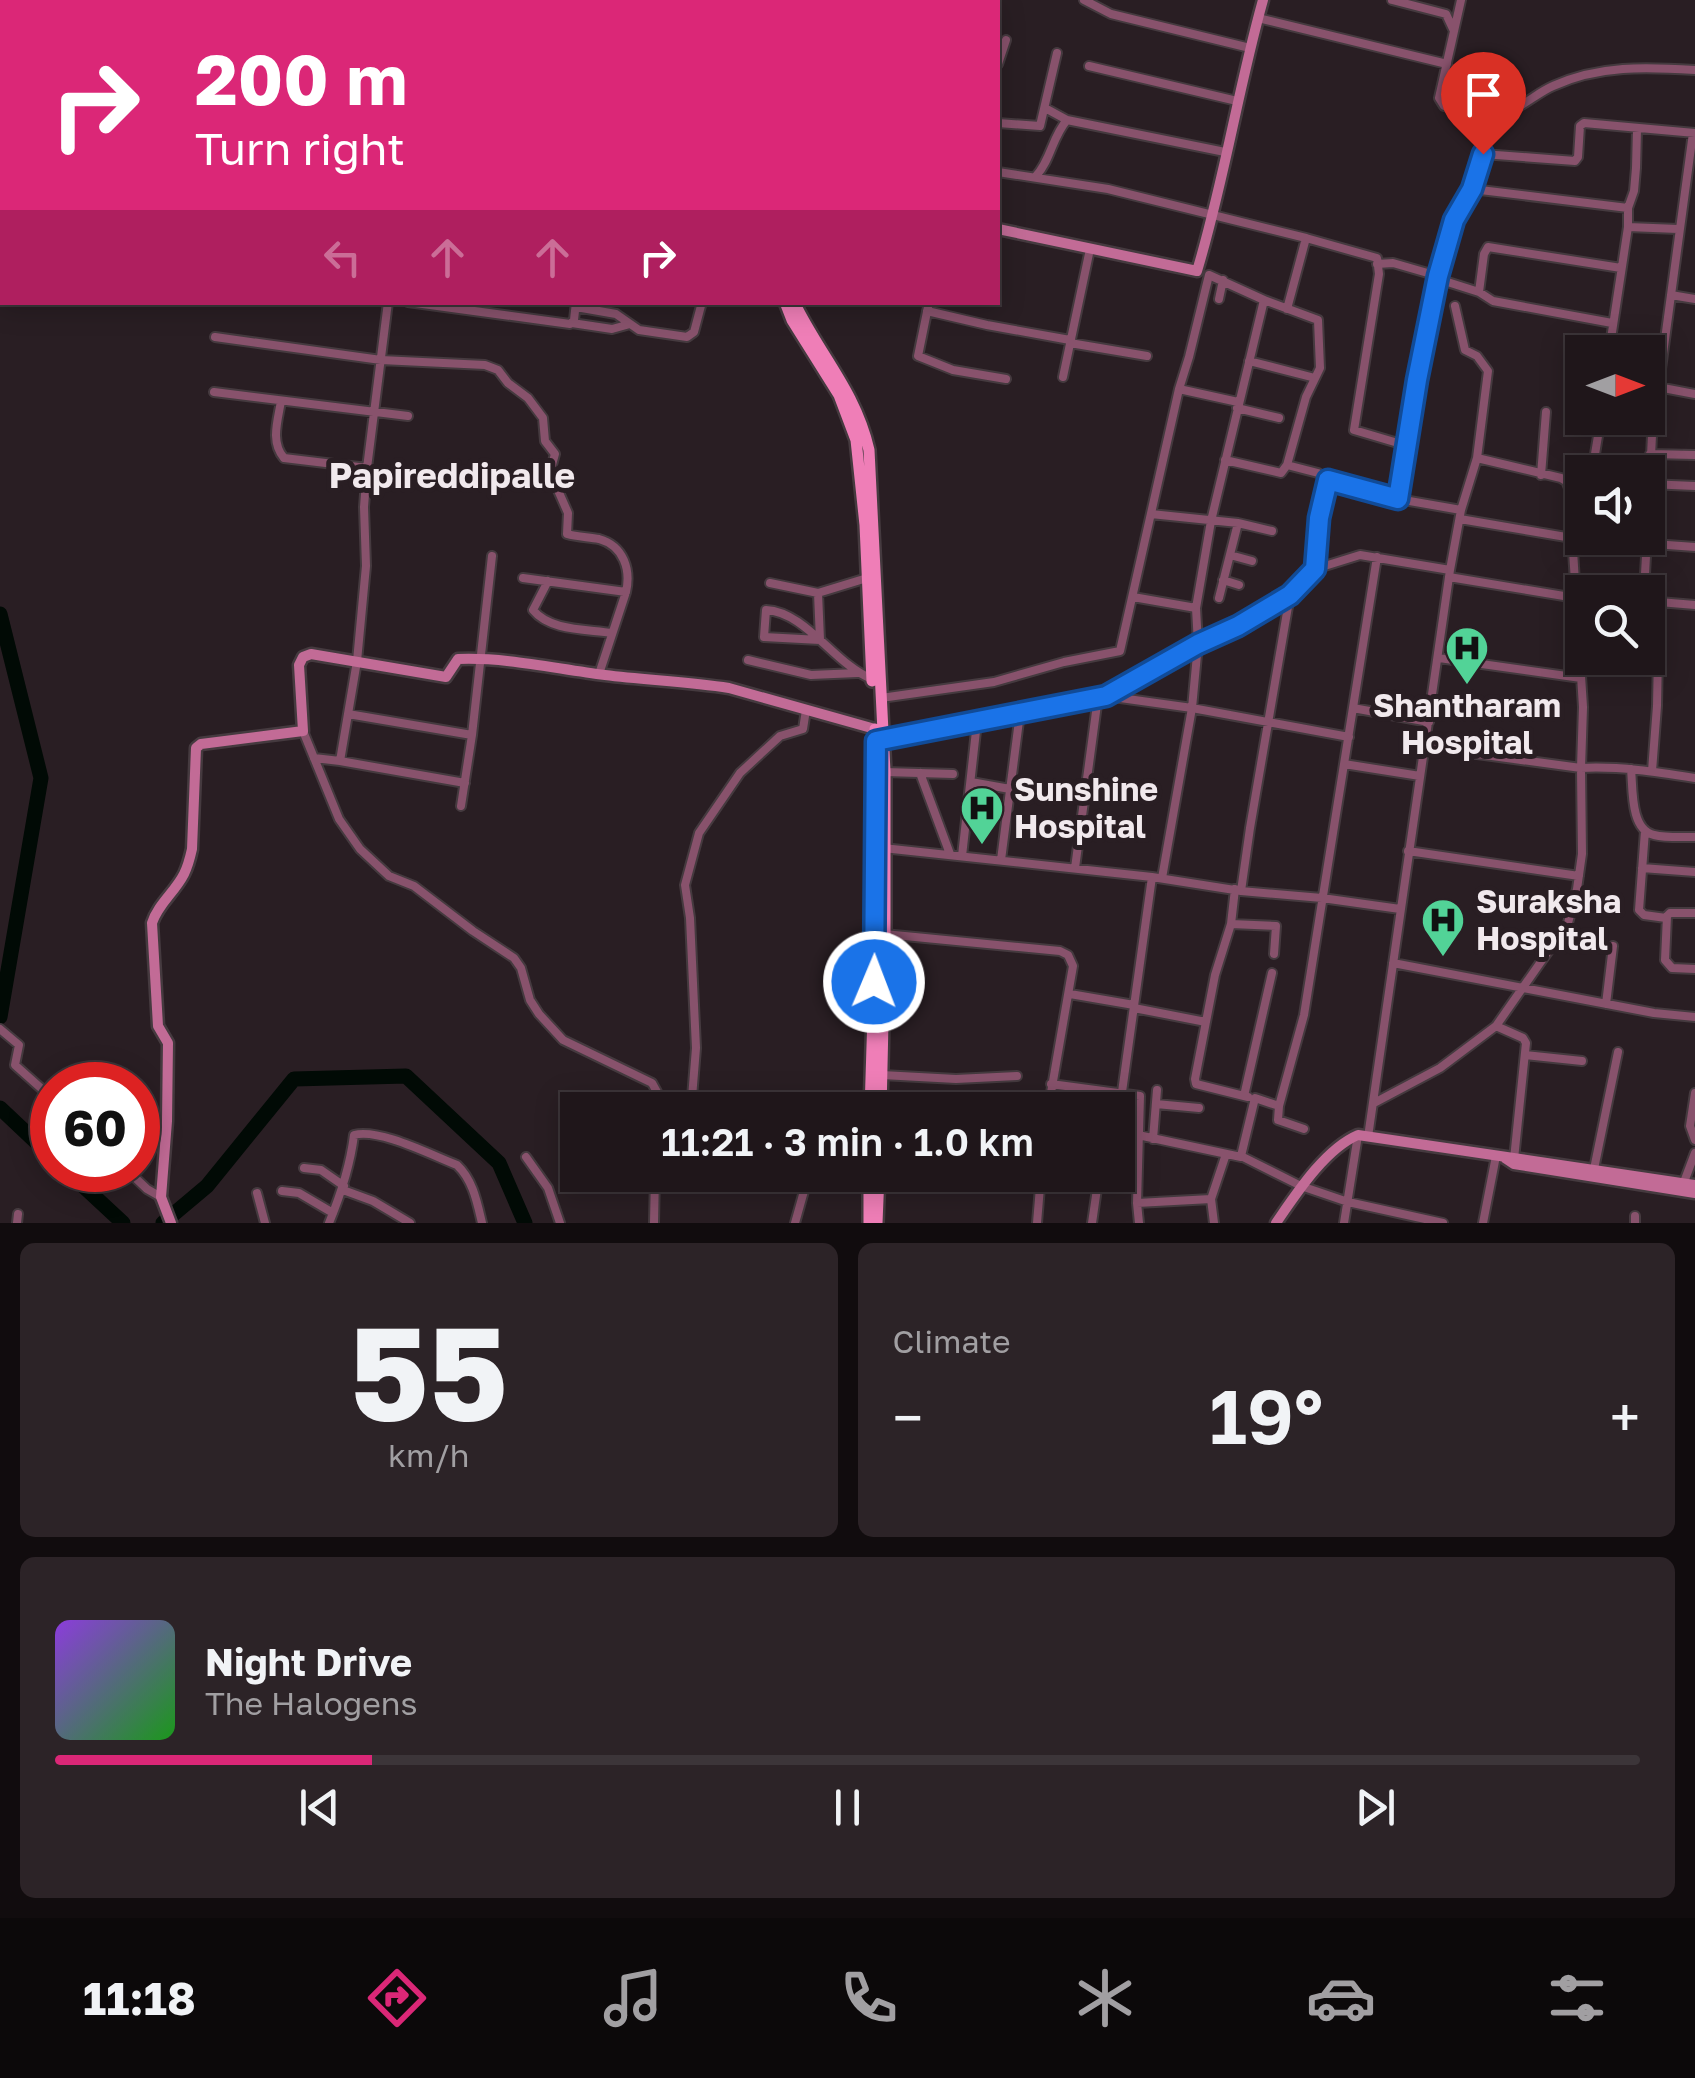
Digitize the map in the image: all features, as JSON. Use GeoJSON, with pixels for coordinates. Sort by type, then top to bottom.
{"type":"FeatureCollection","features":[{"type":"Feature","properties":{"kind":"main road"},"geometry":{"type":"LineString","coordinates":[[786,305],[839,395],[856,440],[865,525],[872,678],[886,772],[880,848]]}},
{"type":"Feature","properties":{"kind":"main road"},"geometry":{"type":"LineString","coordinates":[[796,305],[858,411],[869,450],[880,698],[881,1092]]}},
{"type":"Feature","properties":{"kind":"main road"},"geometry":{"type":"LineString","coordinates":[[871,1092],[880,934]]}},
{"type":"Feature","properties":{"kind":"main road"},"geometry":{"type":"LineString","coordinates":[[869,1192],[869,1223]]}},
{"type":"Feature","properties":{"kind":"main road"},"geometry":{"type":"LineString","coordinates":[[877,1223],[878,1192]]}},
{"type":"Feature","properties":{"kind":"street"},"geometry":{"type":"LineString","coordinates":[[1086,0],[1112,14],[1250,48]]}},
{"type":"Feature","properties":{"kind":"street"},"geometry":{"type":"LineString","coordinates":[[1197,270],[1214,214],[1225,152],[1263,0]]}},
{"type":"Feature","properties":{"kind":"street"},"geometry":{"type":"LineString","coordinates":[[1392,0],[1446,14],[1454,31]]}},
{"type":"Feature","properties":{"kind":"street"},"geometry":{"type":"LineString","coordinates":[[1461,0],[1440,98],[1444,106],[1490,118]]}},
{"type":"Feature","properties":{"kind":"street"},"geometry":{"type":"LineString","coordinates":[[1258,18],[1447,64]]}},
{"type":"Feature","properties":{"kind":"street"},"geometry":{"type":"LineString","coordinates":[[1000,58],[1006,40]]}},
{"type":"Feature","properties":{"kind":"street"},"geometry":{"type":"LineString","coordinates":[[1000,123],[1039,127],[1057,53]]}},
{"type":"Feature","properties":{"kind":"street"},"geometry":{"type":"LineString","coordinates":[[1090,66],[1237,102]]}},
{"type":"Feature","properties":{"kind":"street"},"geometry":{"type":"LineString","coordinates":[[1398,499],[1438,277],[1454,220],[1472,189],[1490,118],[1513,110],[1551,87],[1602,70],[1695,70]]}},
{"type":"Feature","properties":{"kind":"street"},"geometry":{"type":"LineString","coordinates":[[1045,108],[1066,120],[1225,152]]}},
{"type":"Feature","properties":{"kind":"street"},"geometry":{"type":"LineString","coordinates":[[1036,176],[1066,120]]}},
{"type":"Feature","properties":{"kind":"street"},"geometry":{"type":"LineString","coordinates":[[1483,154],[1575,161],[1581,124],[1694,132],[1665,335]]}},
{"type":"Feature","properties":{"kind":"street"},"geometry":{"type":"LineString","coordinates":[[1611,335],[1635,179],[1636,129]]}},
{"type":"Feature","properties":{"kind":"street"},"geometry":{"type":"LineString","coordinates":[[1000,172],[1108,189],[1376,258],[1379,274],[1354,430],[1408,446]]}},
{"type":"Feature","properties":{"kind":"street"},"geometry":{"type":"LineString","coordinates":[[1472,189],[1628,208]]}},
{"type":"Feature","properties":{"kind":"street"},"geometry":{"type":"LineString","coordinates":[[1628,227],[1678,229]]}},
{"type":"Feature","properties":{"kind":"street"},"geometry":{"type":"LineString","coordinates":[[1000,229],[1197,270],[1318,320],[1320,368],[1306,397],[1287,466],[1281,473],[1225,460]]}},
{"type":"Feature","properties":{"kind":"street"},"geometry":{"type":"LineString","coordinates":[[1287,309],[1306,238]]}},
{"type":"Feature","properties":{"kind":"street"},"geometry":{"type":"LineString","coordinates":[[1479,292],[1488,247],[1622,268]]}},
{"type":"Feature","properties":{"kind":"street"},"geometry":{"type":"LineString","coordinates":[[1062,378],[1090,249]]}},
{"type":"Feature","properties":{"kind":"street"},"geometry":{"type":"LineString","coordinates":[[1378,264],[1393,263],[1438,277],[1493,301],[1612,323]]}},
{"type":"Feature","properties":{"kind":"street"},"geometry":{"type":"LineString","coordinates":[[880,698],[994,682],[1064,662],[1118,653],[1179,389],[1210,275]]}},
{"type":"Feature","properties":{"kind":"street"},"geometry":{"type":"LineString","coordinates":[[1219,299],[1224,280]]}},
{"type":"Feature","properties":{"kind":"street"},"geometry":{"type":"LineString","coordinates":[[1670,295],[1695,298]]}},
{"type":"Feature","properties":{"kind":"street"},"geometry":{"type":"LineString","coordinates":[[1051,1084],[1122,1092],[1157,877],[1192,708],[1198,644],[1196,608],[1211,521],[1264,300]]}},
{"type":"Feature","properties":{"kind":"street"},"geometry":{"type":"LineString","coordinates":[[340,761],[357,661],[366,566],[367,468],[388,305]]}},
{"type":"Feature","properties":{"kind":"street"},"geometry":{"type":"LineString","coordinates":[[431,305],[612,329],[630,324]]}},
{"type":"Feature","properties":{"kind":"street"},"geometry":{"type":"LineString","coordinates":[[572,323],[576,305],[609,311],[647,332],[687,337],[694,332],[701,305]]}},
{"type":"Feature","properties":{"kind":"street"},"geometry":{"type":"LineString","coordinates":[[1344,1223],[1374,1103],[1450,574],[1477,458],[1488,371],[1466,350],[1455,306]]}},
{"type":"Feature","properties":{"kind":"street"},"geometry":{"type":"LineString","coordinates":[[1006,379],[953,370],[918,356],[928,307],[986,326],[1147,356]]}},
{"type":"Feature","properties":{"kind":"street"},"geometry":{"type":"LineString","coordinates":[[215,336],[381,360],[485,365],[498,370],[528,398],[542,418],[544,441],[554,451],[550,472],[568,513],[567,534],[608,543],[623,556],[628,568],[626,592],[599,674]]}},
{"type":"Feature","properties":{"kind":"street"},"geometry":{"type":"LineString","coordinates":[[1250,362],[1315,378]]}},
{"type":"Feature","properties":{"kind":"street"},"geometry":{"type":"LineString","coordinates":[[1665,388],[1695,394]]}},
{"type":"Feature","properties":{"kind":"street"},"geometry":{"type":"LineString","coordinates":[[1179,389],[1279,418]]}},
{"type":"Feature","properties":{"kind":"street"},"geometry":{"type":"LineString","coordinates":[[214,392],[408,416]]}},
{"type":"Feature","properties":{"kind":"street"},"geometry":{"type":"LineString","coordinates":[[280,401],[276,448],[284,458],[367,468]]}},
{"type":"Feature","properties":{"kind":"street"},"geometry":{"type":"LineString","coordinates":[[1542,475],[1546,412]]}},
{"type":"Feature","properties":{"kind":"street"},"geometry":{"type":"LineString","coordinates":[[1652,435],[1650,454],[1695,454]]}},
{"type":"Feature","properties":{"kind":"street"},"geometry":{"type":"LineString","coordinates":[[1477,458],[1565,480]]}},
{"type":"Feature","properties":{"kind":"street"},"geometry":{"type":"LineString","coordinates":[[1287,466],[1461,515],[1565,537]]}},
{"type":"Feature","properties":{"kind":"street"},"geometry":{"type":"LineString","coordinates":[[1315,569],[1319,518],[1328,480]]}},
{"type":"Feature","properties":{"kind":"street"},"geometry":{"type":"LineString","coordinates":[[1665,485],[1695,486]]}},
{"type":"Feature","properties":{"kind":"street"},"geometry":{"type":"LineString","coordinates":[[1151,514],[1238,523],[1272,531]]}},
{"type":"Feature","properties":{"kind":"street"},"geometry":{"type":"LineString","coordinates":[[1219,598],[1238,523]]}},
{"type":"Feature","properties":{"kind":"street"},"geometry":{"type":"LineString","coordinates":[[1665,543],[1695,547]]}},
{"type":"Feature","properties":{"kind":"street"},"geometry":{"type":"LineString","coordinates":[[1102,697],[1290,595],[1315,569],[1360,554],[1565,596]]}},
{"type":"Feature","properties":{"kind":"street"},"geometry":{"type":"LineString","coordinates":[[1230,555],[1252,562]]}},
{"type":"Feature","properties":{"kind":"street"},"geometry":{"type":"LineString","coordinates":[[461,806],[492,556]]}},
{"type":"Feature","properties":{"kind":"street"},"geometry":{"type":"LineString","coordinates":[[1304,1129],[1278,1120],[1279,1106],[1304,1015],[1376,557]]}},
{"type":"Feature","properties":{"kind":"street"},"geometry":{"type":"LineString","coordinates":[[522,578],[626,592]]}},
{"type":"Feature","properties":{"kind":"street"},"geometry":{"type":"LineString","coordinates":[[770,583],[818,593],[867,578]]}},
{"type":"Feature","properties":{"kind":"street"},"geometry":{"type":"LineString","coordinates":[[1224,580],[1240,586]]}},
{"type":"Feature","properties":{"kind":"street"},"geometry":{"type":"LineString","coordinates":[[548,581],[533,610],[535,614],[548,623],[612,633]]}},
{"type":"Feature","properties":{"kind":"street"},"geometry":{"type":"LineString","coordinates":[[818,593],[820,640]]}},
{"type":"Feature","properties":{"kind":"street"},"geometry":{"type":"LineString","coordinates":[[1279,1106],[1195,1082],[1215,974],[1238,890],[1290,595]]}},
{"type":"Feature","properties":{"kind":"street"},"geometry":{"type":"LineString","coordinates":[[1133,597],[1196,608]]}},
{"type":"Feature","properties":{"kind":"street"},"geometry":{"type":"LineString","coordinates":[[1665,602],[1695,605]]}},
{"type":"Feature","properties":{"kind":"street"},"geometry":{"type":"LineString","coordinates":[[820,640],[764,637],[765,612],[786,615],[820,640],[857,673]]}},
{"type":"Feature","properties":{"kind":"street"},"geometry":{"type":"LineString","coordinates":[[657,1092],[652,1082],[576,1047],[552,1030],[530,1000],[514,958],[414,886],[389,876],[352,839],[339,820],[303,730],[299,665],[303,657],[311,654],[446,677],[458,659],[481,658],[729,688],[806,710],[878,737],[1102,697],[1192,708],[1348,738]]}},
{"type":"Feature","properties":{"kind":"street"},"geometry":{"type":"LineString","coordinates":[[1439,658],[1582,678]]}},
{"type":"Feature","properties":{"kind":"street"},"geometry":{"type":"LineString","coordinates":[[748,660],[811,675],[857,673],[872,678]]}},
{"type":"Feature","properties":{"kind":"street"},"geometry":{"type":"LineString","coordinates":[[1374,1103],[1440,1068],[1496,1026],[1568,923],[1582,854],[1582,675]]}},
{"type":"Feature","properties":{"kind":"street"},"geometry":{"type":"LineString","coordinates":[[1652,771],[1658,675]]}},
{"type":"Feature","properties":{"kind":"street"},"geometry":{"type":"LineString","coordinates":[[1075,868],[1102,697]]}},
{"type":"Feature","properties":{"kind":"street"},"geometry":{"type":"LineString","coordinates":[[1353,708],[1428,722]]}},
{"type":"Feature","properties":{"kind":"street"},"geometry":{"type":"LineString","coordinates":[[693,1092],[696,1048],[686,885],[699,833],[740,774],[780,736],[803,729],[806,710]]}},
{"type":"Feature","properties":{"kind":"street"},"geometry":{"type":"LineString","coordinates":[[1001,860],[1020,712]]}},
{"type":"Feature","properties":{"kind":"street"},"geometry":{"type":"LineString","coordinates":[[348,714],[472,735]]}},
{"type":"Feature","properties":{"kind":"street"},"geometry":{"type":"LineString","coordinates":[[962,856],[977,722]]}},
{"type":"Feature","properties":{"kind":"street"},"geometry":{"type":"LineString","coordinates":[[171,1223],[161,1197],[168,1042],[158,1026],[152,923],[184,876],[192,849],[196,748],[201,744],[303,730]]}},
{"type":"Feature","properties":{"kind":"street"},"geometry":{"type":"LineString","coordinates":[[1425,747],[1580,768],[1631,769],[1695,778]]}},
{"type":"Feature","properties":{"kind":"street"},"geometry":{"type":"LineString","coordinates":[[314,758],[465,783]]}},
{"type":"Feature","properties":{"kind":"street"},"geometry":{"type":"LineString","coordinates":[[1344,764],[1420,776]]}},
{"type":"Feature","properties":{"kind":"street"},"geometry":{"type":"LineString","coordinates":[[1631,769],[1637,816],[1645,831],[1639,910],[1644,915],[1666,918]]}},
{"type":"Feature","properties":{"kind":"street"},"geometry":{"type":"LineString","coordinates":[[886,772],[953,774]]}},
{"type":"Feature","properties":{"kind":"street"},"geometry":{"type":"LineString","coordinates":[[920,773],[950,854]]}},
{"type":"Feature","properties":{"kind":"street"},"geometry":{"type":"LineString","coordinates":[[970,782],[1010,789]]}},
{"type":"Feature","properties":{"kind":"street"},"geometry":{"type":"LineString","coordinates":[[1645,831],[1653,835],[1695,837]]}},
{"type":"Feature","properties":{"kind":"street"},"geometry":{"type":"LineString","coordinates":[[880,848],[1400,908]]}},
{"type":"Feature","properties":{"kind":"street"},"geometry":{"type":"LineString","coordinates":[[1408,851],[1579,876]]}},
{"type":"Feature","properties":{"kind":"street"},"geometry":{"type":"LineString","coordinates":[[1642,868],[1695,872]]}},
{"type":"Feature","properties":{"kind":"street"},"geometry":{"type":"LineString","coordinates":[[1695,913],[1670,913],[1666,918],[1666,963],[1672,968],[1695,968]]}},
{"type":"Feature","properties":{"kind":"street"},"geometry":{"type":"LineString","coordinates":[[1231,924],[1276,926],[1274,954]]}},
{"type":"Feature","properties":{"kind":"street"},"geometry":{"type":"LineString","coordinates":[[880,934],[1060,951],[1068,955],[1073,966],[1070,994],[1050,1092]]}},
{"type":"Feature","properties":{"kind":"street"},"geometry":{"type":"LineString","coordinates":[[1606,1004],[1613,946]]}},
{"type":"Feature","properties":{"kind":"street"},"geometry":{"type":"LineString","coordinates":[[1392,963],[1654,1013],[1695,1017]]}},
{"type":"Feature","properties":{"kind":"street"},"geometry":{"type":"LineString","coordinates":[[1244,1096],[1272,973]]}},
{"type":"Feature","properties":{"kind":"street"},"geometry":{"type":"LineString","coordinates":[[1070,994],[1206,1022]]}},
{"type":"Feature","properties":{"kind":"street"},"geometry":{"type":"LineString","coordinates":[[1483,1223],[1507,1159],[1526,1055],[1524,1038],[1496,1026]]}},
{"type":"Feature","properties":{"kind":"street"},"geometry":{"type":"LineString","coordinates":[[0,1029],[18,1045],[14,1066],[30,1079]]}},
{"type":"Feature","properties":{"kind":"street"},"geometry":{"type":"LineString","coordinates":[[1594,1169],[1618,1052]]}},
{"type":"Feature","properties":{"kind":"street"},"geometry":{"type":"LineString","coordinates":[[1526,1055],[1582,1060]]}},
{"type":"Feature","properties":{"kind":"street"},"geometry":{"type":"LineString","coordinates":[[882,1074],[956,1080],[1017,1076]]}},
{"type":"Feature","properties":{"kind":"street"},"geometry":{"type":"LineString","coordinates":[[1153,1138],[1158,1090]]}},
{"type":"Feature","properties":{"kind":"street"},"geometry":{"type":"LineString","coordinates":[[1695,1093],[1690,1126],[1695,1140]]}},
{"type":"Feature","properties":{"kind":"street"},"geometry":{"type":"LineString","coordinates":[[1135,1095],[1140,1096],[1139,1223]]}},
{"type":"Feature","properties":{"kind":"street"},"geometry":{"type":"LineString","coordinates":[[1244,1157],[1241,1156],[1254,1098]]}},
{"type":"Feature","properties":{"kind":"street"},"geometry":{"type":"LineString","coordinates":[[1156,1104],[1199,1108]]}},
{"type":"Feature","properties":{"kind":"street"},"geometry":{"type":"LineString","coordinates":[[329,1223],[350,1164],[354,1135],[359,1132],[457,1165],[466,1174],[482,1223]]}},
{"type":"Feature","properties":{"kind":"street"},"geometry":{"type":"LineString","coordinates":[[1138,1136],[1244,1157],[1302,1186],[1348,1202],[1444,1223]]}},
{"type":"Feature","properties":{"kind":"street"},"geometry":{"type":"LineString","coordinates":[[1276,1223],[1302,1186],[1344,1141],[1363,1136],[1690,1184],[1695,1153]]}},
{"type":"Feature","properties":{"kind":"street"},"geometry":{"type":"LineString","coordinates":[[1214,1223],[1211,1199],[1226,1154]]}},
{"type":"Feature","properties":{"kind":"street"},"geometry":{"type":"LineString","coordinates":[[526,1157],[548,1188],[560,1223]]}},
{"type":"Feature","properties":{"kind":"street"},"geometry":{"type":"LineString","coordinates":[[1507,1159],[1594,1169],[1695,1192]]}},
{"type":"Feature","properties":{"kind":"street"},"geometry":{"type":"LineString","coordinates":[[304,1168],[320,1170],[343,1188],[410,1223]]}},
{"type":"Feature","properties":{"kind":"street"},"geometry":{"type":"LineString","coordinates":[[282,1191],[298,1192],[333,1213]]}},
{"type":"Feature","properties":{"kind":"street"},"geometry":{"type":"LineString","coordinates":[[152,1192],[161,1197]]}},
{"type":"Feature","properties":{"kind":"street"},"geometry":{"type":"LineString","coordinates":[[257,1192],[265,1223]]}},
{"type":"Feature","properties":{"kind":"street"},"geometry":{"type":"LineString","coordinates":[[654,1223],[655,1192]]}},
{"type":"Feature","properties":{"kind":"street"},"geometry":{"type":"LineString","coordinates":[[795,1223],[804,1192]]}},
{"type":"Feature","properties":{"kind":"street"},"geometry":{"type":"LineString","coordinates":[[1037,1223],[1040,1192]]}},
{"type":"Feature","properties":{"kind":"street"},"geometry":{"type":"LineString","coordinates":[[1092,1223],[1097,1192]]}},
{"type":"Feature","properties":{"kind":"street"},"geometry":{"type":"LineString","coordinates":[[1137,1202],[1211,1199]]}},
{"type":"Feature","properties":{"kind":"waterway"},"geometry":{"type":"LineString","coordinates":[[0,614],[41,778],[0,1017]]}},
{"type":"Feature","properties":{"kind":"waterway"},"geometry":{"type":"LineString","coordinates":[[163,1223],[207,1186],[294,1079],[406,1076],[499,1163],[525,1223]]}},
{"type":"Feature","properties":{"kind":"waterway"},"geometry":{"type":"LineString","coordinates":[[0,1108],[30,1136]]}},
{"type":"Feature","properties":{"kind":"waterway"},"geometry":{"type":"LineString","coordinates":[[90,1192],[123,1223]]}},
{"type":"Feature","properties":{"kind":"place","name":"Shantharam Hospital"},"geometry":{"type":"Point","coordinates":[1467,686]}},
{"type":"Feature","properties":{"kind":"place","name":"Sunshine Hospital"},"geometry":{"type":"Point","coordinates":[982,846]}},
{"type":"Feature","properties":{"kind":"place","name":"Suraksha Hospital"},"geometry":{"type":"Point","coordinates":[1443,958]}},
{"type":"Feature","properties":{"kind":"district","name":"Papireddipalle"},"geometry":{"type":"Point","coordinates":[452,476]}},
{"type":"Feature","properties":{"kind":"route"},"geometry":{"type":"LineString","coordinates":[[874,982],[876,741],[1106,696],[1290,595],[1315,569],[1319,518],[1328,480],[1398,499],[1438,276],[1454,220],[1472,189],[1483,154]]}}]}
